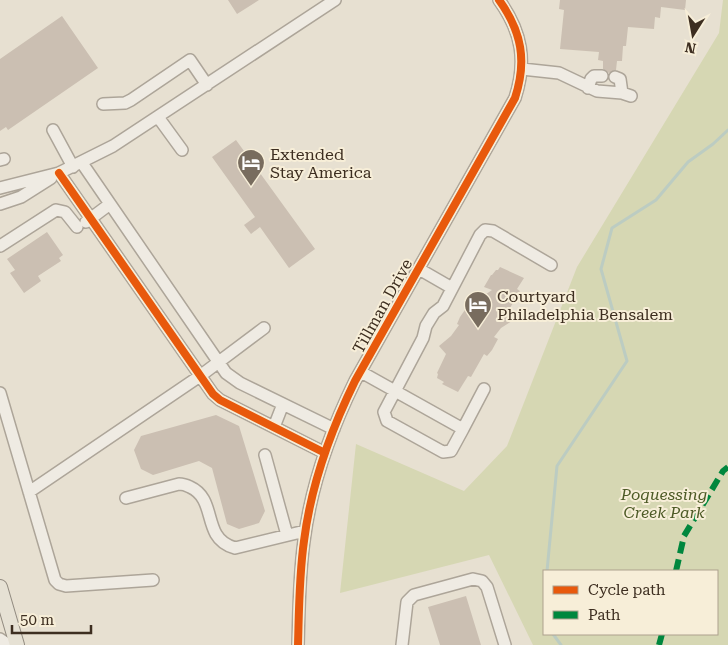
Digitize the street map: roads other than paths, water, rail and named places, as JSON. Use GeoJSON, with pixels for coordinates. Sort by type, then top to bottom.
{"type":"FeatureCollection","features":[{"type":"Feature","properties":{"kind":"main road"},"geometry":{"type":"LineString","coordinates":[[1,596],[17,645]]}},
{"type":"Feature","properties":{"kind":"street"},"geometry":{"type":"LineString","coordinates":[[0,188],[59,173],[113,146],[336,0]]}},
{"type":"Feature","properties":{"kind":"street","name":"Tillman Drive"},"geometry":{"type":"LineString","coordinates":[[298,645],[300,586],[305,531],[315,486],[334,429],[361,372],[510,108],[518,87],[522,69],[520,45],[508,12],[499,0]]}},
{"type":"Feature","properties":{"kind":"street"},"geometry":{"type":"LineString","coordinates":[[103,104],[125,103],[131,100],[190,60],[207,85]]}},
{"type":"Feature","properties":{"kind":"street"},"geometry":{"type":"LineString","coordinates":[[522,69],[558,73],[597,91],[627,95],[620,79],[615,76]]}},
{"type":"Feature","properties":{"kind":"street"},"geometry":{"type":"LineString","coordinates":[[588,88],[594,76],[602,76]]}},
{"type":"Feature","properties":{"kind":"street"},"geometry":{"type":"LineString","coordinates":[[158,117],[182,150]]}},
{"type":"Feature","properties":{"kind":"street"},"geometry":{"type":"LineString","coordinates":[[53,130],[78,165],[110,204],[218,363],[233,379],[334,429]]}},
{"type":"Feature","properties":{"kind":"street"},"geometry":{"type":"LineString","coordinates":[[0,204],[21,197],[59,173]]}},
{"type":"Feature","properties":{"kind":"street"},"geometry":{"type":"LineString","coordinates":[[59,173],[85,223],[213,394],[220,400],[325,453]]}},
{"type":"Feature","properties":{"kind":"street"},"geometry":{"type":"LineString","coordinates":[[85,223],[110,204]]}},
{"type":"Feature","properties":{"kind":"street"},"geometry":{"type":"LineString","coordinates":[[0,246],[56,210],[65,212],[85,223]]}},
{"type":"Feature","properties":{"kind":"street"},"geometry":{"type":"LineString","coordinates":[[484,389],[450,451],[443,452],[387,421],[384,412],[423,338],[430,318],[442,306],[480,234],[484,230],[493,230],[551,265]]}},
{"type":"Feature","properties":{"kind":"street"},"geometry":{"type":"LineString","coordinates":[[419,269],[452,288]]}},
{"type":"Feature","properties":{"kind":"street"},"geometry":{"type":"LineString","coordinates":[[29,492],[200,376],[264,328]]}},
{"type":"Feature","properties":{"kind":"street"},"geometry":{"type":"LineString","coordinates":[[361,372],[463,428]]}},
{"type":"Feature","properties":{"kind":"street"},"geometry":{"type":"LineString","coordinates":[[0,393],[55,580],[59,584],[66,586],[153,580]]}},
{"type":"Feature","properties":{"kind":"street"},"geometry":{"type":"LineString","coordinates":[[274,427],[284,404]]}},
{"type":"Feature","properties":{"kind":"street"},"geometry":{"type":"LineString","coordinates":[[265,455],[287,535]]}},
{"type":"Feature","properties":{"kind":"street"},"geometry":{"type":"LineString","coordinates":[[126,498],[183,484],[197,490],[201,494],[216,534],[229,546],[241,548],[305,531]]}},
{"type":"Feature","properties":{"kind":"street"},"geometry":{"type":"LineString","coordinates":[[402,645],[407,602],[414,595],[473,579],[482,581],[487,587],[504,645]]}},
{"type":"Feature","properties":{"kind":"street"},"geometry":{"type":"LineString","coordinates":[[0,639],[9,645]]}},
{"type":"Feature","properties":{"kind":"waterway"},"geometry":{"type":"LineString","coordinates":[[547,570],[557,466],[627,361],[601,269],[612,228],[656,200],[688,162],[713,144],[728,130]]}},
{"type":"Feature","properties":{"kind":"waterway"},"geometry":{"type":"LineString","coordinates":[[554,635],[561,645]]}},
{"type":"Feature","properties":{"kind":"place","name":"Extended Stay America"},"geometry":{"type":"Point","coordinates":[251,187]}},
{"type":"Feature","properties":{"kind":"place","name":"Courtyard Philadelphia Bensalem"},"geometry":{"type":"Point","coordinates":[478,329]}},
{"type":"Feature","properties":{"kind":"park label","name":"Poquessing Creek Park"},"geometry":{"type":"Point","coordinates":[664,503]}}]}
